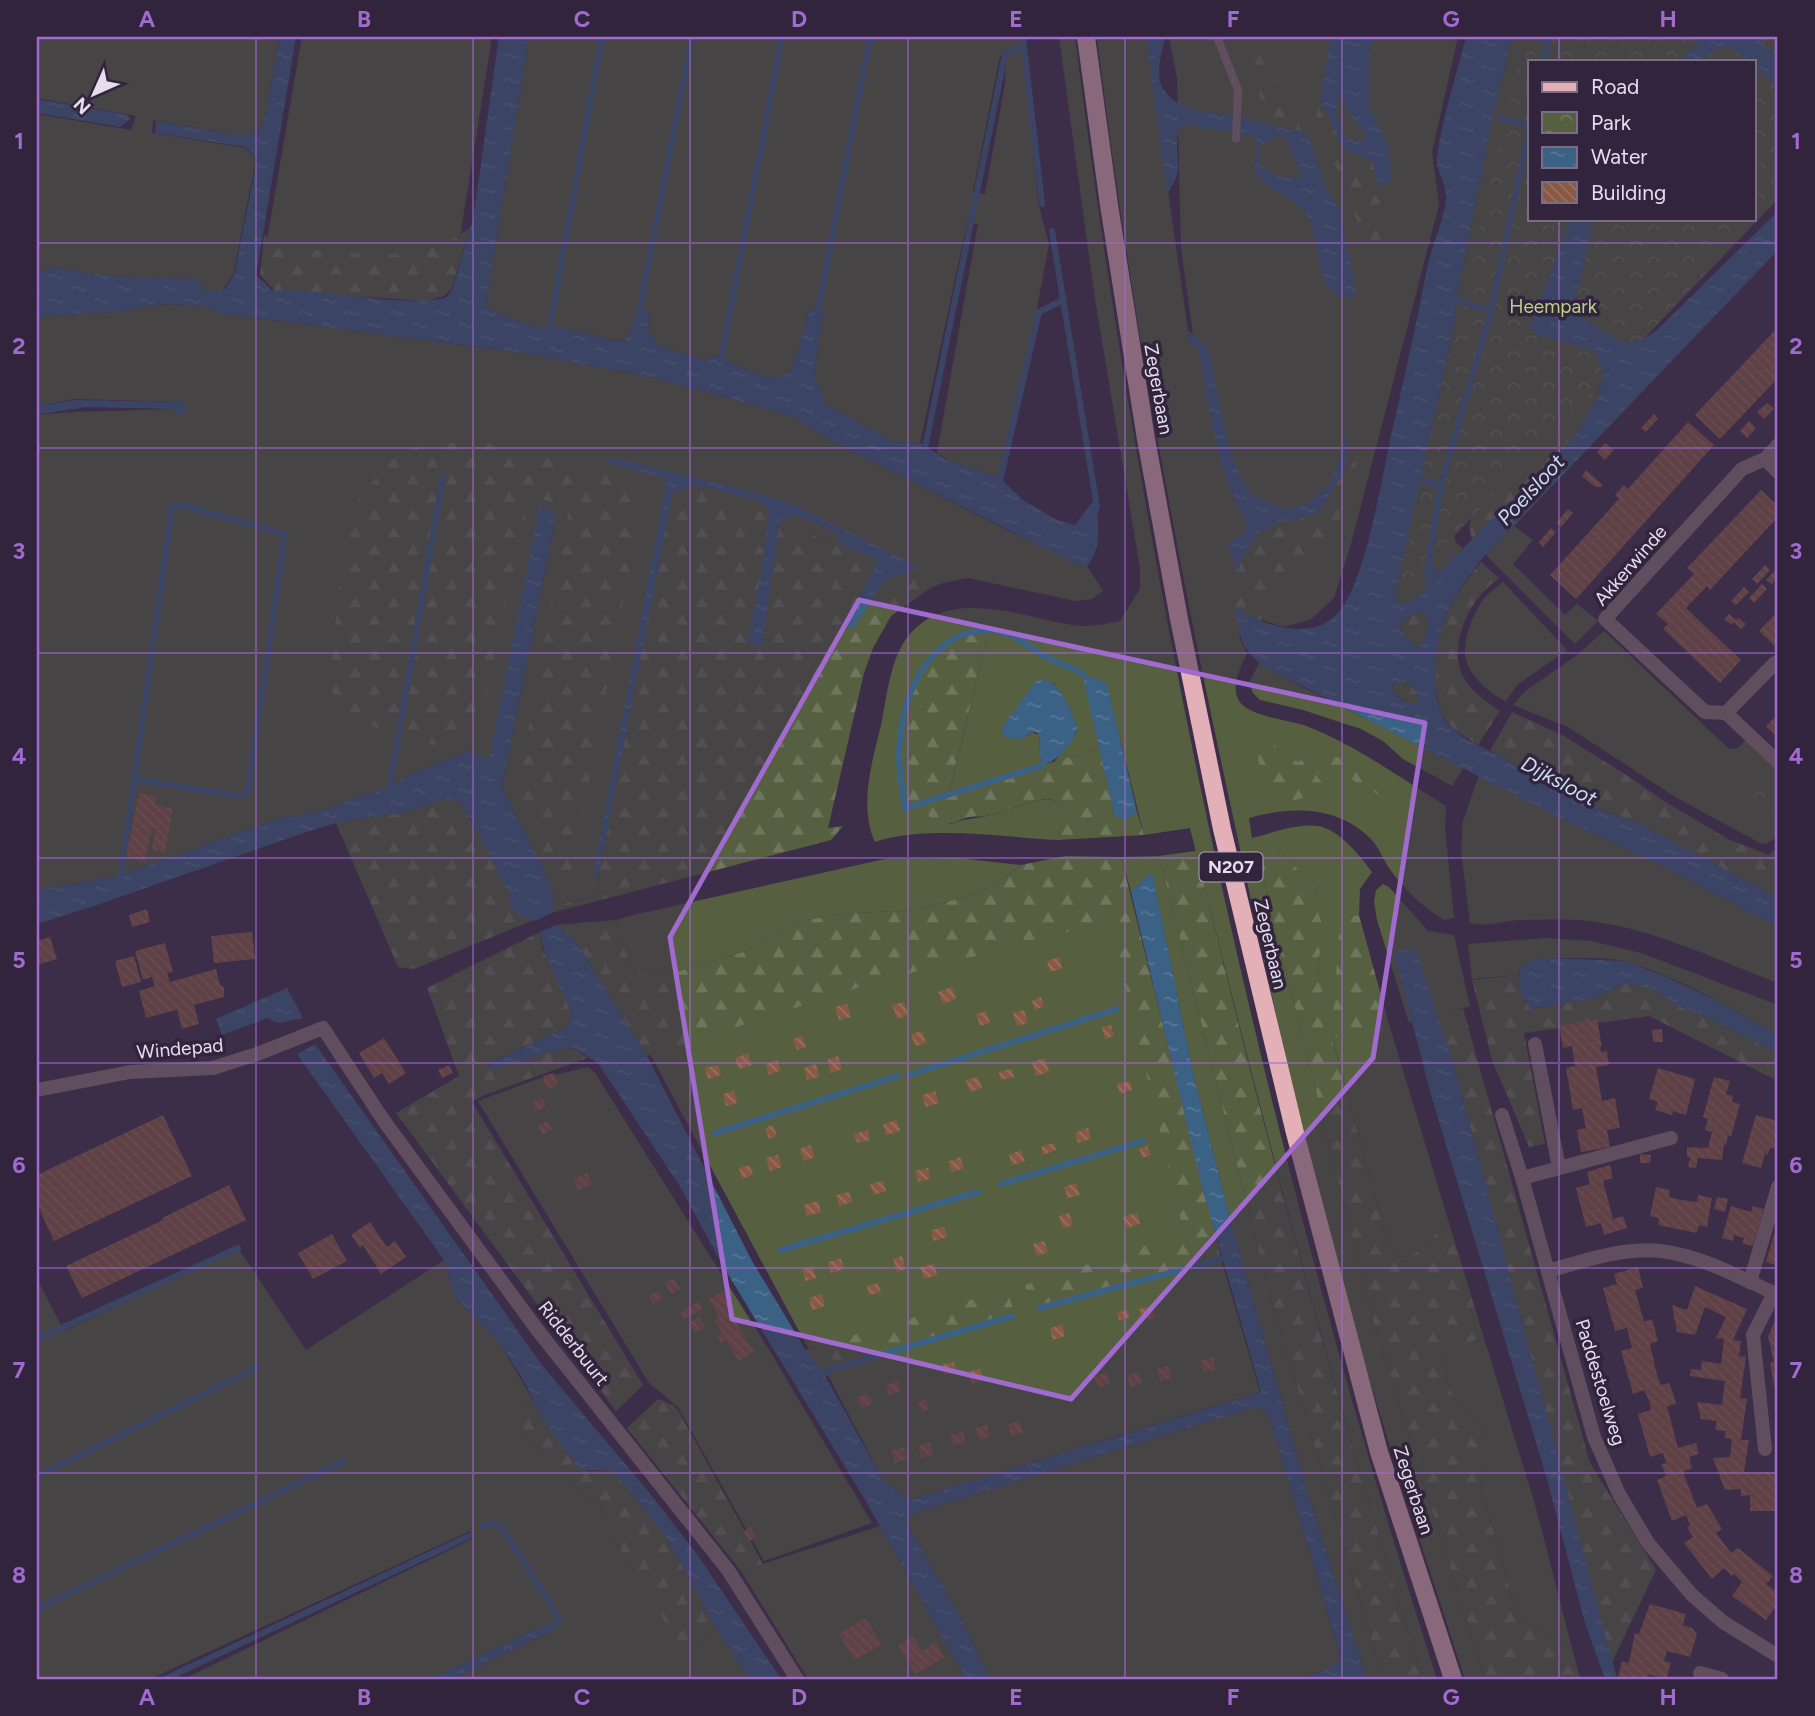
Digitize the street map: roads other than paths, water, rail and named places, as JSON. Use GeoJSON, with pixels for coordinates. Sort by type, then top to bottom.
{"type":"FeatureCollection","features":[{"type":"Feature","properties":{"kind":"main road","name":"Zegerbaan"},"geometry":{"type":"LineString","coordinates":[[1086,37],[1142,412],[1179,619],[1222,829],[1295,1133],[1379,1452],[1453,1679]]}},
{"type":"Feature","properties":{"kind":"street","name":"Akkerwinde"},"geometry":{"type":"LineString","coordinates":[[1778,445],[1765,459],[1742,469],[1605,619],[1705,712],[1726,713],[1778,762]]}},
{"type":"Feature","properties":{"kind":"street"},"geometry":{"type":"LineString","coordinates":[[1765,459],[1778,472]]}},
{"type":"Feature","properties":{"kind":"street"},"geometry":{"type":"LineString","coordinates":[[1726,713],[1777,663]]}},
{"type":"Feature","properties":{"kind":"street","name":"Windepad"},"geometry":{"type":"LineString","coordinates":[[37,1090],[130,1072],[213,1068],[248,1058],[323,1028]]}},
{"type":"Feature","properties":{"kind":"street","name":"Ridderbuurt"},"geometry":{"type":"LineString","coordinates":[[323,1028],[384,1121],[539,1332],[728,1570],[797,1679]]}},
{"type":"Feature","properties":{"kind":"street"},"geometry":{"type":"LineString","coordinates":[[1535,1044],[1559,1168]]}},
{"type":"Feature","properties":{"kind":"street","name":"Paddestoelweg"},"geometry":{"type":"LineString","coordinates":[[1502,1115],[1594,1437],[1625,1504],[1648,1543],[1692,1595],[1723,1622],[1778,1656]]}},
{"type":"Feature","properties":{"kind":"street"},"geometry":{"type":"LineString","coordinates":[[1522,1178],[1671,1138]]}},
{"type":"Feature","properties":{"kind":"street"},"geometry":{"type":"LineString","coordinates":[[1750,1282],[1778,1187]]}},
{"type":"Feature","properties":{"kind":"street"},"geometry":{"type":"LineString","coordinates":[[1548,1271],[1624,1252],[1661,1251],[1704,1262],[1776,1294],[1753,1335],[1765,1449]]}},
{"type":"Feature","properties":{"kind":"street"},"geometry":{"type":"LineString","coordinates":[[1700,1673],[1722,1679]]}},
{"type":"Feature","properties":{"kind":"lane"},"geometry":{"type":"LineString","coordinates":[[1216,37],[1228,59],[1238,90],[1236,139]]}},
{"type":"Feature","properties":{"kind":"water"},"geometry":{"type":"Polygon","coordinates":[[[280,37],[296,37],[256,275],[273,291],[316,292],[403,301],[446,298],[452,290],[473,219],[499,37],[529,37],[486,305],[503,316],[539,328],[559,328],[625,342],[639,307],[649,311],[648,330],[658,345],[703,360],[717,356],[762,376],[777,378],[792,370],[810,308],[823,314],[814,375],[826,405],[894,442],[920,443],[951,462],[999,477],[1023,500],[1057,520],[1075,525],[1096,497],[1098,542],[1092,559],[1087,566],[1076,564],[830,440],[789,415],[651,377],[523,353],[225,314],[201,306],[166,304],[115,312],[37,317],[37,273],[55,267],[105,276],[198,279],[205,292],[224,290],[234,275],[257,160],[246,147],[155,133],[156,121],[242,136],[258,131],[264,122],[280,37]]]}},
{"type":"Feature","properties":{"kind":"water"},"geometry":{"type":"Polygon","coordinates":[[[1146,37],[1165,37],[1159,73],[1161,85],[1177,103],[1197,110],[1302,131],[1309,138],[1326,188],[1340,209],[1357,296],[1341,296],[1329,288],[1324,279],[1310,221],[1294,201],[1267,186],[1256,176],[1254,167],[1257,140],[1250,136],[1182,125],[1177,141],[1177,174],[1167,193],[1146,37]],[[1280,134],[1258,147],[1259,164],[1279,176],[1302,176],[1288,143],[1280,134]]]}},
{"type":"Feature","properties":{"kind":"water"},"geometry":{"type":"Polygon","coordinates":[[[1331,37],[1371,37],[1370,109],[1388,146],[1392,179],[1378,189],[1373,161],[1344,149],[1320,100],[1331,37]],[[1340,96],[1338,101],[1338,112],[1346,138],[1357,141],[1367,138],[1348,112],[1340,96]]]}},
{"type":"Feature","properties":{"kind":"water"},"geometry":{"type":"Polygon","coordinates":[[[1466,37],[1512,37],[1493,116],[1456,301],[1455,321],[1395,596],[1398,603],[1409,603],[1426,589],[1428,558],[1435,569],[1443,572],[1452,569],[1452,556],[1466,552],[1478,564],[1459,590],[1446,616],[1436,660],[1436,693],[1439,709],[1446,722],[1468,740],[1608,813],[1638,823],[1778,898],[1778,927],[1655,862],[1566,821],[1267,668],[1247,649],[1240,635],[1235,607],[1272,625],[1301,629],[1314,627],[1327,622],[1338,613],[1348,599],[1356,579],[1377,503],[1428,264],[1443,214],[1446,192],[1437,156],[1466,37]],[[1419,612],[1405,618],[1399,628],[1418,648],[1428,627],[1425,613],[1419,612]],[[1402,682],[1392,687],[1393,691],[1407,702],[1419,704],[1417,693],[1410,683],[1402,682]]]}},
{"type":"Feature","properties":{"kind":"water"},"geometry":{"type":"Polygon","coordinates":[[[1704,37],[1755,37],[1778,57],[1778,87],[1756,68],[1756,60],[1748,60],[1733,48],[1719,48],[1702,60],[1679,60],[1704,37]]]}},
{"type":"Feature","properties":{"kind":"water"},"geometry":{"type":"Polygon","coordinates":[[[37,99],[128,115],[130,119],[120,127],[37,113],[37,99]]]}},
{"type":"Feature","properties":{"kind":"water"},"geometry":{"type":"Polygon","coordinates":[[[1778,211],[1778,250],[1486,555],[1473,542],[1573,438],[1597,399],[1604,372],[1595,351],[1543,336],[1529,329],[1571,220],[1593,220],[1573,312],[1620,341],[1632,343],[1656,331],[1778,211]]]}},
{"type":"Feature","properties":{"kind":"water"},"geometry":{"type":"Polygon","coordinates":[[[1188,330],[1208,348],[1229,449],[1241,479],[1254,495],[1281,509],[1308,503],[1331,483],[1347,436],[1349,438],[1345,470],[1318,512],[1298,520],[1280,522],[1259,533],[1239,562],[1239,574],[1227,543],[1242,534],[1248,524],[1237,505],[1221,463],[1199,352],[1196,344],[1190,345],[1188,330]]]}},
{"type":"Feature","properties":{"kind":"water"},"geometry":{"type":"Polygon","coordinates":[[[75,400],[186,402],[184,415],[177,416],[176,409],[85,407],[37,415],[37,406],[75,400]]]}},
{"type":"Feature","properties":{"kind":"water"},"geometry":{"type":"Polygon","coordinates":[[[610,457],[764,495],[799,507],[920,568],[884,581],[852,630],[847,624],[878,560],[840,544],[837,532],[797,515],[780,520],[762,646],[747,643],[762,570],[769,510],[760,501],[694,485],[673,492],[599,873],[593,875],[667,479],[605,462],[610,457]]]}},
{"type":"Feature","properties":{"kind":"water"},"geometry":{"type":"Polygon","coordinates":[[[540,505],[556,515],[502,788],[550,883],[555,906],[551,913],[535,921],[519,915],[509,904],[509,893],[472,821],[458,800],[447,798],[406,812],[336,823],[306,832],[37,924],[37,890],[121,875],[278,819],[317,812],[386,788],[413,773],[469,751],[489,759],[540,505]]]}},
{"type":"Feature","properties":{"kind":"water"},"geometry":{"type":"Polygon","coordinates":[[[1082,673],[1106,683],[1108,688],[1137,812],[1126,820],[1115,817],[1082,673]]]}},
{"type":"Feature","properties":{"kind":"water"},"geometry":{"type":"Polygon","coordinates":[[[1047,681],[1059,690],[1078,728],[1064,751],[1041,766],[1039,735],[1036,732],[1021,739],[1007,738],[1002,733],[1003,726],[1035,682],[1047,681]]]}},
{"type":"Feature","properties":{"kind":"water"},"geometry":{"type":"Polygon","coordinates":[[[1152,871],[1193,1073],[1232,1226],[1310,1501],[1367,1679],[1298,1679],[1329,1669],[1341,1657],[1268,1413],[1255,1407],[909,1515],[906,1522],[960,1617],[990,1679],[966,1679],[867,1503],[723,1266],[679,1185],[598,1063],[573,1048],[491,1070],[488,1064],[566,1028],[572,1016],[545,953],[540,932],[556,925],[573,937],[647,1056],[752,1261],[805,1349],[823,1372],[883,1480],[909,1500],[1261,1392],[1202,1187],[1131,892],[1152,871]]]}},
{"type":"Feature","properties":{"kind":"water"},"geometry":{"type":"Polygon","coordinates":[[[1416,949],[1454,1066],[1617,1679],[1605,1679],[1585,1623],[1547,1479],[1431,1095],[1394,952],[1416,949]]]}},
{"type":"Feature","properties":{"kind":"water"},"geometry":{"type":"Polygon","coordinates":[[[1547,958],[1625,961],[1667,977],[1778,1035],[1778,1053],[1677,1005],[1650,988],[1624,983],[1596,998],[1531,1009],[1520,989],[1521,966],[1547,958]]]}},
{"type":"Feature","properties":{"kind":"water"},"geometry":{"type":"Polygon","coordinates":[[[287,988],[303,1018],[278,1023],[267,1018],[222,1035],[216,1019],[287,988]]]}},
{"type":"Feature","properties":{"kind":"water"},"geometry":{"type":"Polygon","coordinates":[[[315,1044],[542,1365],[652,1496],[701,1560],[781,1679],[750,1679],[720,1635],[668,1540],[619,1477],[612,1470],[580,1470],[547,1426],[522,1378],[499,1342],[455,1298],[444,1260],[297,1054],[315,1044]]]}},
{"type":"Feature","properties":{"kind":"water"},"geometry":{"type":"Polygon","coordinates":[[[545,1625],[549,1632],[453,1679],[430,1679],[545,1625]]]}},
{"type":"Feature","properties":{"kind":"waterway"},"geometry":{"type":"LineString","coordinates":[[549,331],[602,37]]}},
{"type":"Feature","properties":{"kind":"waterway"},"geometry":{"type":"LineString","coordinates":[[639,313],[692,37]]}},
{"type":"Feature","properties":{"kind":"waterway"},"geometry":{"type":"LineString","coordinates":[[721,360],[782,37]]}},
{"type":"Feature","properties":{"kind":"waterway"},"geometry":{"type":"LineString","coordinates":[[817,317],[870,37]]}},
{"type":"Feature","properties":{"kind":"waterway"},"geometry":{"type":"LineString","coordinates":[[1023,37],[1042,204]]}},
{"type":"Feature","properties":{"kind":"waterway"},"geometry":{"type":"LineString","coordinates":[[1543,60],[1549,37]]}},
{"type":"Feature","properties":{"kind":"waterway"},"geometry":{"type":"LineString","coordinates":[[924,453],[1005,54],[1024,46]]}},
{"type":"Feature","properties":{"kind":"waterway"},"geometry":{"type":"LineString","coordinates":[[1501,119],[1528,125]]}},
{"type":"Feature","properties":{"kind":"waterway"},"geometry":{"type":"LineString","coordinates":[[1427,572],[1441,485],[1491,311],[1528,136]]}},
{"type":"Feature","properties":{"kind":"waterway"},"geometry":{"type":"LineString","coordinates":[[1052,231],[1097,507],[1093,515]]}},
{"type":"Feature","properties":{"kind":"waterway"},"geometry":{"type":"LineString","coordinates":[[999,485],[1039,312],[1063,300]]}},
{"type":"Feature","properties":{"kind":"waterway"},"geometry":{"type":"LineString","coordinates":[[1458,301],[1491,311]]}},
{"type":"Feature","properties":{"kind":"waterway"},"geometry":{"type":"LineString","coordinates":[[390,785],[443,477]]}},
{"type":"Feature","properties":{"kind":"waterway"},"geometry":{"type":"LineString","coordinates":[[1416,479],[1441,485]]}},
{"type":"Feature","properties":{"kind":"waterway"},"geometry":{"type":"LineString","coordinates":[[121,875],[172,508],[181,505],[285,534],[248,792],[237,796],[134,779]]}},
{"type":"Feature","properties":{"kind":"waterway","name":"Poelsloot"},"geometry":{"type":"LineString","coordinates":[[1451,576],[1497,528]]}},
{"type":"Feature","properties":{"kind":"waterway"},"geometry":{"type":"LineString","coordinates":[[37,540],[38,534]]}},
{"type":"Feature","properties":{"kind":"waterway"},"geometry":{"type":"LineString","coordinates":[[1041,766],[905,808],[899,748],[903,719],[916,680],[940,648],[975,631],[996,631],[1009,635],[1048,658],[1082,673]]}},
{"type":"Feature","properties":{"kind":"waterway"},"geometry":{"type":"LineString","coordinates":[[909,1075],[1117,1009]]}},
{"type":"Feature","properties":{"kind":"waterway"},"geometry":{"type":"LineString","coordinates":[[715,1133],[898,1076]]}},
{"type":"Feature","properties":{"kind":"waterway"},"geometry":{"type":"LineString","coordinates":[[1001,1184],[1143,1141]]}},
{"type":"Feature","properties":{"kind":"waterway"},"geometry":{"type":"LineString","coordinates":[[781,1250],[978,1192]]}},
{"type":"Feature","properties":{"kind":"waterway"},"geometry":{"type":"LineString","coordinates":[[37,1339],[238,1248]]}},
{"type":"Feature","properties":{"kind":"waterway"},"geometry":{"type":"LineString","coordinates":[[1040,1308],[1221,1259]]}},
{"type":"Feature","properties":{"kind":"waterway"},"geometry":{"type":"LineString","coordinates":[[823,1372],[1012,1316]]}},
{"type":"Feature","properties":{"kind":"waterway"},"geometry":{"type":"LineString","coordinates":[[37,1476],[258,1367]]}},
{"type":"Feature","properties":{"kind":"waterway"},"geometry":{"type":"LineString","coordinates":[[37,1609],[344,1461]]}},
{"type":"Feature","properties":{"kind":"waterway"},"geometry":{"type":"LineString","coordinates":[[483,1527],[494,1523],[502,1528],[559,1618],[554,1625],[542,1631]]}},
{"type":"Feature","properties":{"kind":"waterway"},"geometry":{"type":"LineString","coordinates":[[165,1679],[469,1536]]}},
{"type":"Feature","properties":{"kind":"park label","name":"Heempark"},"geometry":{"type":"Point","coordinates":[1553,306]}},
{"type":"Feature","properties":{"kind":"water label","name":"Dijksloot"},"geometry":{"type":"Point","coordinates":[1559,781]}}]}
